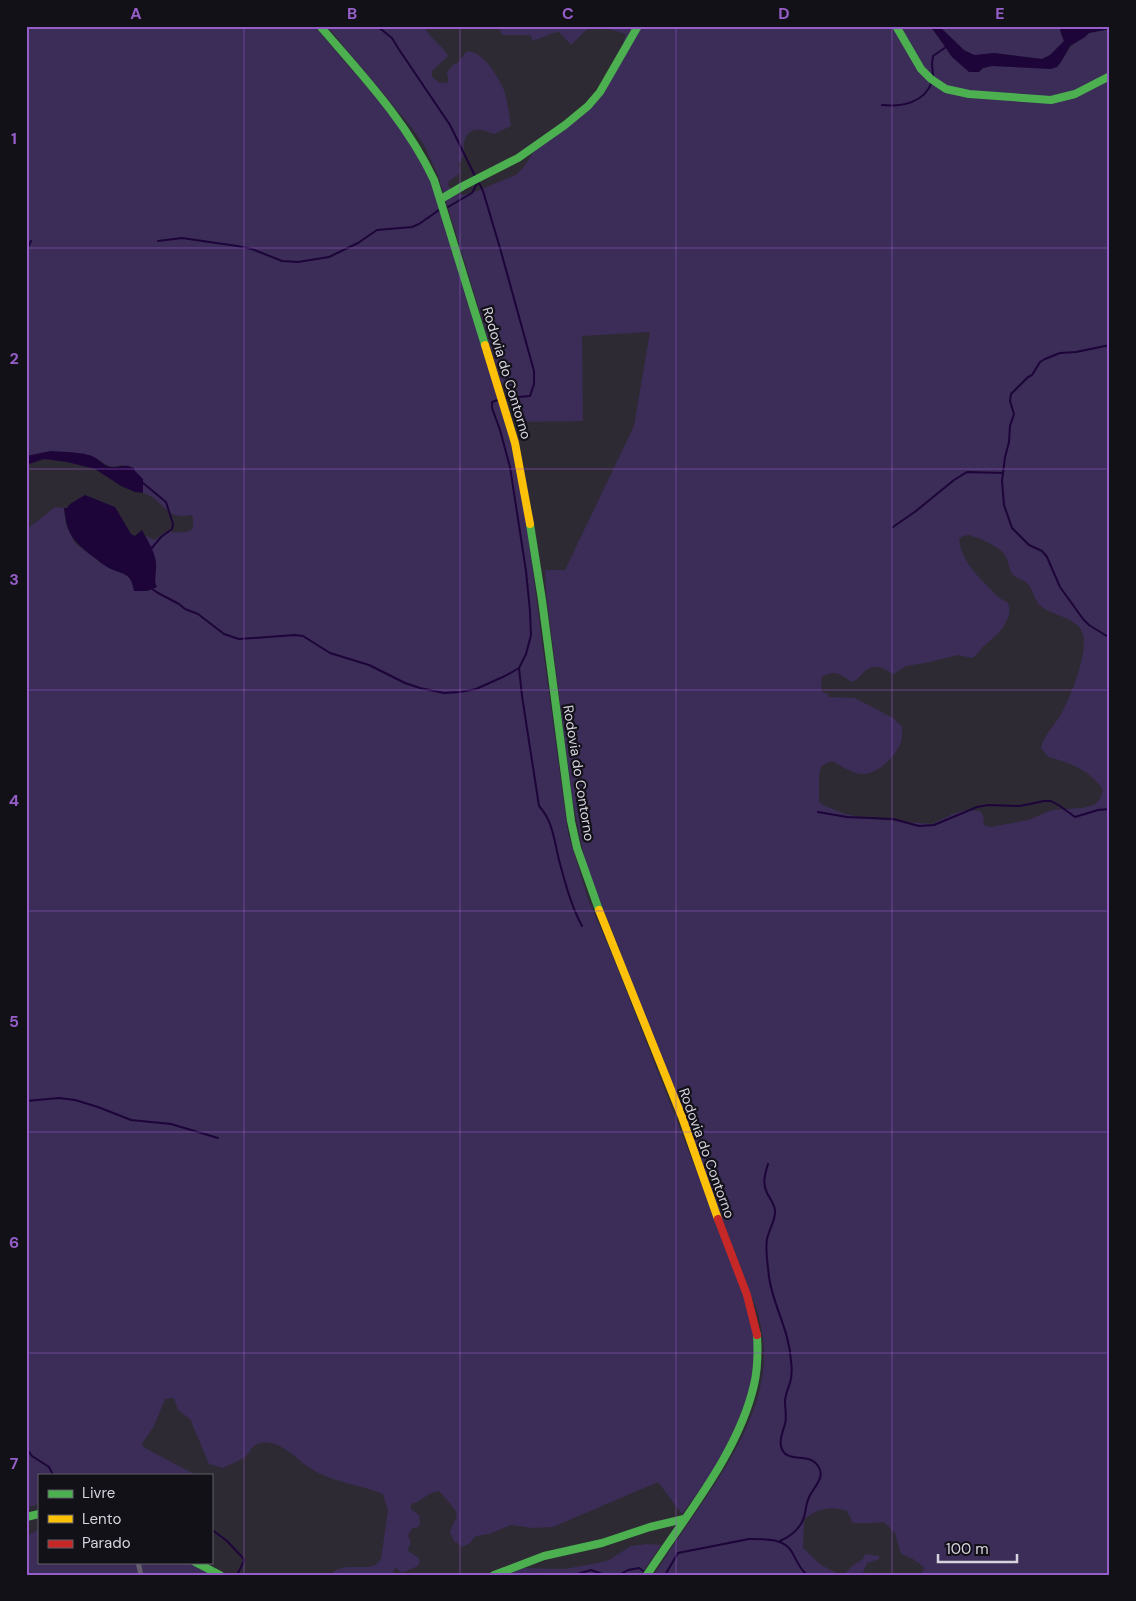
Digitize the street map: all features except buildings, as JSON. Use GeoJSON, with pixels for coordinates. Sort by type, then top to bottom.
{"type":"FeatureCollection","features":[{"type":"Feature","properties":{"kind":"main road","name":"Rodovia do Contorno"},"geometry":{"type":"LineString","coordinates":[[320,26],[409,134],[427,162],[441,199],[515,443],[536,565],[571,821],[577,848],[607,933],[682,1117],[701,1174],[748,1295],[757,1336],[757,1368],[754,1387],[739,1431],[719,1468],[647,1575]]}},
{"type":"Feature","properties":{"kind":"main road"},"geometry":{"type":"LineString","coordinates":[[441,199],[518,158],[565,125],[594,100],[638,26]]}},
{"type":"Feature","properties":{"kind":"main road"},"geometry":{"type":"LineString","coordinates":[[896,26],[921,69],[938,84],[952,92],[1052,100],[1072,95],[1110,76]]}},
{"type":"Feature","properties":{"kind":"main road"},"geometry":{"type":"LineString","coordinates":[[494,1575],[544,1556],[602,1543],[650,1527],[684,1519]]}},
{"type":"Feature","properties":{"kind":"main road"},"geometry":{"type":"LineString","coordinates":[[199,1564],[220,1575]]}},
{"type":"Feature","properties":{"kind":"shaded area"},"geometry":{"type":"Polygon","coordinates":[[[26,26],[314,26],[391,115],[405,134],[428,173],[510,435],[525,507],[568,833],[588,899],[613,957],[735,1270],[752,1322],[755,1355],[752,1380],[746,1404],[737,1428],[725,1450],[682,1514],[658,1482],[553,1527],[532,1528],[511,1525],[489,1534],[476,1536],[463,1547],[454,1541],[450,1532],[457,1515],[452,1505],[439,1491],[431,1493],[411,1504],[411,1509],[419,1515],[420,1525],[417,1528],[412,1528],[408,1536],[411,1542],[408,1549],[409,1552],[418,1557],[420,1561],[418,1566],[402,1573],[396,1568],[393,1570],[394,1575],[330,1575],[336,1570],[343,1568],[371,1566],[377,1564],[381,1559],[388,1511],[383,1494],[325,1476],[273,1443],[257,1444],[245,1457],[223,1468],[209,1464],[190,1419],[178,1410],[174,1398],[165,1399],[154,1426],[142,1444],[143,1447],[194,1474],[38,1474],[38,1504],[26,1508],[26,530],[55,507],[64,508],[66,525],[75,543],[101,563],[127,575],[147,591],[157,587],[155,583],[156,563],[146,536],[154,540],[168,532],[188,532],[193,527],[193,522],[192,515],[175,515],[156,500],[143,493],[143,489],[122,465],[109,466],[90,456],[67,452],[47,452],[26,456],[26,26]]]}},
{"type":"Feature","properties":{"kind":"shaded area"},"geometry":{"type":"Polygon","coordinates":[[[327,26],[425,26],[429,34],[448,56],[432,71],[432,77],[440,83],[448,82],[448,71],[453,65],[458,63],[466,52],[478,55],[488,64],[505,92],[511,126],[494,134],[476,130],[469,133],[466,137],[464,154],[458,164],[460,172],[449,181],[448,185],[452,191],[464,195],[516,175],[524,167],[536,148],[577,118],[615,69],[626,34],[599,26],[930,26],[960,64],[979,72],[983,68],[992,66],[1057,67],[1072,45],[1089,33],[1110,29],[1110,1575],[920,1575],[924,1567],[913,1559],[901,1554],[895,1533],[884,1522],[853,1523],[847,1511],[830,1508],[819,1510],[804,1519],[803,1548],[821,1565],[841,1575],[654,1575],[724,1470],[739,1442],[752,1413],[761,1384],[764,1355],[758,1313],[586,866],[572,797],[546,592],[545,570],[565,570],[634,426],[650,332],[582,336],[583,421],[521,422],[501,381],[438,175],[424,145],[327,26]],[[969,535],[959,539],[964,556],[968,564],[997,596],[1007,602],[1009,614],[1004,626],[973,658],[957,655],[906,666],[894,674],[882,668],[871,667],[852,682],[834,673],[822,677],[822,692],[828,694],[829,697],[855,698],[893,718],[902,727],[901,742],[898,748],[886,763],[870,773],[860,774],[831,761],[821,766],[819,802],[825,806],[845,814],[871,819],[932,824],[966,810],[980,811],[984,818],[983,825],[991,827],[1028,820],[1052,810],[1082,808],[1094,805],[1100,799],[1103,790],[1098,783],[1079,768],[1048,757],[1041,748],[1046,735],[1060,716],[1078,675],[1083,651],[1084,640],[1082,632],[1073,622],[1040,605],[1029,585],[1012,574],[1007,559],[1001,550],[969,535]]]}},
{"type":"Feature","properties":{"kind":"shaded area"},"geometry":{"type":"Polygon","coordinates":[[[498,26],[593,26],[571,45],[559,32],[532,41],[529,35],[502,35],[498,26]]]}},
{"type":"Feature","properties":{"kind":"shaded area"},"geometry":{"type":"Polygon","coordinates":[[[930,26],[939,26],[964,50],[974,55],[994,53],[1042,59],[1050,55],[1064,41],[1060,30],[1061,26],[1110,26],[1110,29],[1089,33],[1070,46],[1057,67],[1051,69],[992,66],[983,68],[979,72],[969,72],[952,57],[930,26]]]}},
{"type":"Feature","properties":{"kind":"shaded area"},"geometry":{"type":"Polygon","coordinates":[[[939,26],[1061,26],[1060,30],[1064,41],[1050,55],[1042,59],[994,53],[980,56],[964,50],[939,26]]]}},
{"type":"Feature","properties":{"kind":"shaded area"},"geometry":{"type":"Polygon","coordinates":[[[51,451],[85,454],[109,466],[134,468],[143,479],[143,493],[121,486],[95,469],[67,462],[44,459],[26,465],[26,456],[51,451]]]}},
{"type":"Feature","properties":{"kind":"shaded area"},"geometry":{"type":"Polygon","coordinates":[[[85,495],[115,507],[131,534],[135,536],[142,530],[155,559],[155,582],[157,587],[147,591],[134,591],[131,581],[127,576],[103,565],[75,541],[67,524],[64,508],[67,508],[85,495]]]}},
{"type":"Feature","properties":{"kind":"shaded area"},"geometry":{"type":"Polygon","coordinates":[[[38,1530],[38,1564],[196,1564],[217,1575],[26,1575],[26,1537],[38,1530]]]}},
{"type":"Feature","properties":{"kind":"shaded area"},"geometry":{"type":"Polygon","coordinates":[[[661,1545],[641,1575],[503,1575],[521,1568],[565,1569],[598,1563],[609,1560],[631,1546],[661,1545]]]}},
{"type":"Feature","properties":{"kind":"shaded area"},"geometry":{"type":"Polygon","coordinates":[[[865,1554],[879,1556],[879,1559],[867,1563],[862,1575],[844,1575],[852,1566],[863,1559],[865,1554]]]}},
{"type":"Feature","properties":{"kind":"waterway"},"geometry":{"type":"LineString","coordinates":[[377,26],[392,38],[450,125],[475,176]]}},
{"type":"Feature","properties":{"kind":"waterway"},"geometry":{"type":"LineString","coordinates":[[933,75],[933,56],[946,47]]}},
{"type":"Feature","properties":{"kind":"waterway"},"geometry":{"type":"LineString","coordinates":[[882,105],[912,102],[924,95],[932,82]]}},
{"type":"Feature","properties":{"kind":"waterway"},"geometry":{"type":"LineString","coordinates":[[478,181],[483,191],[500,248],[534,371],[534,384],[530,396],[507,398]]}},
{"type":"Feature","properties":{"kind":"waterway"},"geometry":{"type":"LineString","coordinates":[[448,207],[472,193],[478,182]]}},
{"type":"Feature","properties":{"kind":"waterway"},"geometry":{"type":"LineString","coordinates":[[158,241],[182,238],[237,246],[252,249],[282,261],[298,262],[329,257],[358,243],[377,230],[412,227],[439,210]]}},
{"type":"Feature","properties":{"kind":"waterway"},"geometry":{"type":"LineString","coordinates":[[26,251],[31,241]]}},
{"type":"Feature","properties":{"kind":"waterway"},"geometry":{"type":"LineString","coordinates":[[1110,345],[1076,352],[1060,353],[1045,359],[1040,362],[1032,375],[1011,394],[1010,401],[1014,414],[1010,426],[1002,481],[1004,505],[1012,528],[1029,545],[1042,551],[1047,557],[1060,587],[1083,619],[1110,638]]}},
{"type":"Feature","properties":{"kind":"waterway"},"geometry":{"type":"LineString","coordinates":[[152,589],[185,609],[198,614],[224,634],[239,639],[303,636],[330,653],[369,665],[405,683],[420,688],[444,693],[460,692],[476,689],[505,676],[519,668],[526,654],[531,635],[526,571],[510,467],[492,408],[492,402],[498,400]]}},
{"type":"Feature","properties":{"kind":"waterway"},"geometry":{"type":"LineString","coordinates":[[893,527],[967,472],[1003,473]]}},
{"type":"Feature","properties":{"kind":"waterway"},"geometry":{"type":"LineString","coordinates":[[143,483],[166,502],[173,524],[172,529],[161,537],[151,549]]}},
{"type":"Feature","properties":{"kind":"waterway"},"geometry":{"type":"LineString","coordinates":[[519,668],[539,806],[550,824],[569,894],[582,926]]}},
{"type":"Feature","properties":{"kind":"waterway"},"geometry":{"type":"LineString","coordinates":[[818,812],[847,817],[893,819],[919,826],[934,825],[977,807],[988,805],[1020,806],[1051,801],[1075,817],[1098,810],[1110,809]]}},
{"type":"Feature","properties":{"kind":"waterway"},"geometry":{"type":"LineString","coordinates":[[1110,832],[1110,838]]}},
{"type":"Feature","properties":{"kind":"waterway"},"geometry":{"type":"LineString","coordinates":[[26,1101],[59,1098],[75,1100],[131,1120],[171,1124],[218,1138]]}},
{"type":"Feature","properties":{"kind":"waterway"},"geometry":{"type":"LineString","coordinates":[[768,1164],[764,1182],[775,1210],[766,1244],[766,1253],[771,1288],[790,1349],[792,1366],[791,1380],[785,1399],[786,1419],[781,1446],[783,1452],[787,1455],[809,1459],[814,1462],[818,1466],[821,1475],[807,1503],[800,1525],[793,1533],[780,1541]]}},
{"type":"Feature","properties":{"kind":"waterway"},"geometry":{"type":"LineString","coordinates":[[26,1448],[32,1456],[49,1467],[52,1474]]}},
{"type":"Feature","properties":{"kind":"waterway"},"geometry":{"type":"LineString","coordinates":[[212,1530],[227,1541],[243,1558],[244,1561],[237,1575]]}},
{"type":"Feature","properties":{"kind":"waterway"},"geometry":{"type":"LineString","coordinates":[[665,1575],[678,1553],[749,1539],[767,1539],[784,1544],[792,1552],[807,1575]]}},
{"type":"Feature","properties":{"kind":"waterway"},"geometry":{"type":"LineString","coordinates":[[619,1575],[628,1570],[639,1568],[643,1571]]}},
{"type":"Feature","properties":{"kind":"waterway"},"geometry":{"type":"LineString","coordinates":[[574,1575],[591,1570],[605,1575]]}},
{"type":"Feature","properties":{"kind":"waterway"},"geometry":{"type":"LineString","coordinates":[[529,1575],[543,1575]]}},
{"type":"Feature","properties":{"kind":"traffic: fast"},"geometry":{"type":"LineString","coordinates":[[320,26],[397,118],[423,158],[434,180],[485,345]]}},
{"type":"Feature","properties":{"kind":"traffic: fast"},"geometry":{"type":"LineString","coordinates":[[441,199],[518,158],[565,125],[588,106],[600,92],[638,26]]}},
{"type":"Feature","properties":{"kind":"traffic: fast"},"geometry":{"type":"LineString","coordinates":[[896,26],[921,69],[931,79],[946,89],[969,94],[1051,100],[1075,94],[1110,76]]}},
{"type":"Feature","properties":{"kind":"traffic: fast"},"geometry":{"type":"LineString","coordinates":[[530,524],[571,821],[577,848],[599,910]]}},
{"type":"Feature","properties":{"kind":"traffic: fast"},"geometry":{"type":"LineString","coordinates":[[647,1575],[709,1484],[736,1436],[754,1385],[757,1335]]}},
{"type":"Feature","properties":{"kind":"traffic: fast"},"geometry":{"type":"LineString","coordinates":[[26,1517],[38,1514]]}},
{"type":"Feature","properties":{"kind":"traffic: fast"},"geometry":{"type":"LineString","coordinates":[[494,1575],[544,1556],[602,1543],[650,1527],[684,1519]]}},
{"type":"Feature","properties":{"kind":"traffic: fast"},"geometry":{"type":"LineString","coordinates":[[199,1564],[220,1575]]}},
{"type":"Feature","properties":{"kind":"traffic: slow"},"geometry":{"type":"LineString","coordinates":[[485,345],[515,443],[530,524]]}},
{"type":"Feature","properties":{"kind":"traffic: slow"},"geometry":{"type":"LineString","coordinates":[[599,910],[682,1117],[718,1219]]}},
{"type":"Feature","properties":{"kind":"traffic: jam"},"geometry":{"type":"LineString","coordinates":[[718,1219],[747,1295],[757,1335]]}}]}
